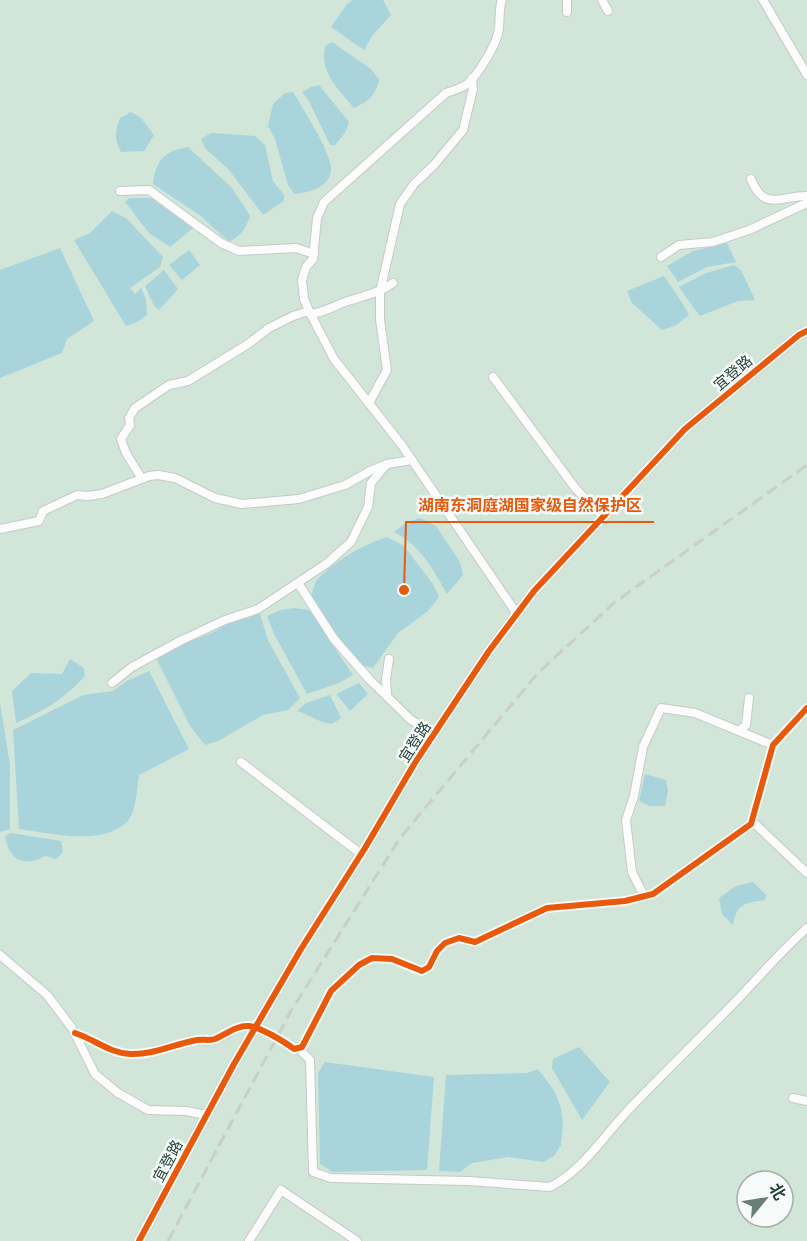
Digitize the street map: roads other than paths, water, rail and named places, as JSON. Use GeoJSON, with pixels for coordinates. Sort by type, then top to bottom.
{"type":"FeatureCollection","features":[{"type":"Feature","properties":{"kind":"street"},"geometry":{"type":"LineString","coordinates":[[502,0],[497,40],[466,85],[446,93],[324,202],[317,219],[313,259],[306,267],[302,280],[304,299],[333,359],[412,459],[517,614]]}},
{"type":"Feature","properties":{"kind":"street"},"geometry":{"type":"LineString","coordinates":[[567,0],[567,12]]}},
{"type":"Feature","properties":{"kind":"street"},"geometry":{"type":"LineString","coordinates":[[602,0],[608,11]]}},
{"type":"Feature","properties":{"kind":"street"},"geometry":{"type":"LineString","coordinates":[[763,0],[807,75]]}},
{"type":"Feature","properties":{"kind":"street"},"geometry":{"type":"LineString","coordinates":[[369,403],[387,370],[380,320],[380,292],[400,204],[414,184],[434,165],[463,130],[472,97],[472,78]]}},
{"type":"Feature","properties":{"kind":"street"},"geometry":{"type":"LineString","coordinates":[[751,179],[754,189],[764,197],[777,202],[796,196],[807,196]]}},
{"type":"Feature","properties":{"kind":"street"},"geometry":{"type":"LineString","coordinates":[[120,191],[150,190],[221,243],[239,251],[296,248],[314,254]]}},
{"type":"Feature","properties":{"kind":"street"},"geometry":{"type":"LineString","coordinates":[[661,257],[679,245],[713,242],[749,230],[807,203]]}},
{"type":"Feature","properties":{"kind":"street"},"geometry":{"type":"LineString","coordinates":[[142,479],[126,453],[121,439],[130,425],[129,418],[135,408],[169,386],[188,381],[248,344],[269,328],[293,316],[328,311],[345,302],[380,292],[393,283]]}},
{"type":"Feature","properties":{"kind":"street","name":"宜登路"},"geometry":{"type":"LineString","coordinates":[[139,1241],[206,1115],[301,949],[435,733],[489,651],[534,591],[685,429],[789,342],[807,331]]}},
{"type":"Feature","properties":{"kind":"street"},"geometry":{"type":"LineString","coordinates":[[493,377],[576,489],[603,516]]}},
{"type":"Feature","properties":{"kind":"street"},"geometry":{"type":"LineString","coordinates":[[0,529],[39,521],[43,511],[77,495],[102,495],[158,475],[175,478],[215,498],[242,504],[299,499],[345,485],[387,464],[412,459]]}},
{"type":"Feature","properties":{"kind":"street"},"geometry":{"type":"LineString","coordinates":[[112,683],[132,668],[180,641],[225,620],[258,609],[326,564],[351,542],[368,507],[371,483],[387,464]]}},
{"type":"Feature","properties":{"kind":"street"},"geometry":{"type":"LineString","coordinates":[[298,583],[334,639],[369,680],[411,720],[435,733]]}},
{"type":"Feature","properties":{"kind":"street"},"geometry":{"type":"LineString","coordinates":[[387,696],[386,679],[389,659]]}},
{"type":"Feature","properties":{"kind":"street"},"geometry":{"type":"LineString","coordinates":[[739,731],[746,725],[749,698]]}},
{"type":"Feature","properties":{"kind":"street"},"geometry":{"type":"LineString","coordinates":[[644,896],[632,872],[626,820],[634,796],[643,747],[662,708],[695,713],[773,746]]}},
{"type":"Feature","properties":{"kind":"street"},"geometry":{"type":"LineString","coordinates":[[286,1043],[294,1049],[302,1047],[331,991],[359,965],[372,958],[392,959],[422,971],[429,968],[437,951],[445,943],[459,938],[475,942],[548,908],[625,901],[654,894],[751,824],[773,746],[807,708]]}},
{"type":"Feature","properties":{"kind":"street"},"geometry":{"type":"LineString","coordinates":[[241,762],[362,854]]}},
{"type":"Feature","properties":{"kind":"street"},"geometry":{"type":"LineString","coordinates":[[752,821],[807,873]]}},
{"type":"Feature","properties":{"kind":"street"},"geometry":{"type":"LineString","coordinates":[[298,1048],[310,1060],[313,1172],[331,1178],[468,1181],[550,1187],[561,1181],[584,1160],[632,1105],[807,928]]}},
{"type":"Feature","properties":{"kind":"street"},"geometry":{"type":"LineString","coordinates":[[0,955],[47,994],[75,1033],[95,1074],[118,1093],[148,1110],[186,1111],[206,1115]]}},
{"type":"Feature","properties":{"kind":"street"},"geometry":{"type":"LineString","coordinates":[[75,1033],[95,1040],[113,1052],[131,1054],[160,1051],[199,1040],[213,1040],[230,1030],[249,1026],[257,1029]]}},
{"type":"Feature","properties":{"kind":"street"},"geometry":{"type":"LineString","coordinates":[[793,1098],[807,1101]]}},
{"type":"Feature","properties":{"kind":"street"},"geometry":{"type":"LineString","coordinates":[[249,1241],[281,1190],[357,1241]]}},
{"type":"Feature","properties":{"kind":"water"},"geometry":{"type":"Polygon","coordinates":[[[353,0],[383,0],[391,15],[372,36],[364,50],[331,27],[347,4],[353,0]]]}},
{"type":"Feature","properties":{"kind":"water"},"geometry":{"type":"Polygon","coordinates":[[[332,42],[371,69],[379,79],[371,97],[354,108],[332,80],[325,64],[325,46],[332,42]]]}},
{"type":"Feature","properties":{"kind":"water"},"geometry":{"type":"Polygon","coordinates":[[[319,85],[349,122],[345,133],[335,145],[330,145],[310,103],[302,92],[319,85]]]}},
{"type":"Feature","properties":{"kind":"water"},"geometry":{"type":"Polygon","coordinates":[[[293,92],[321,140],[331,167],[328,180],[324,184],[313,190],[294,194],[288,185],[275,139],[268,126],[273,104],[285,93],[293,92]]]}},
{"type":"Feature","properties":{"kind":"water"},"geometry":{"type":"Polygon","coordinates":[[[131,112],[141,118],[154,135],[144,151],[121,152],[116,139],[117,127],[120,118],[131,112]]]}},
{"type":"Feature","properties":{"kind":"water"},"geometry":{"type":"Polygon","coordinates":[[[211,133],[255,136],[265,145],[273,181],[284,195],[284,201],[263,215],[229,170],[205,148],[201,139],[211,133]]]}},
{"type":"Feature","properties":{"kind":"water"},"geometry":{"type":"Polygon","coordinates":[[[188,147],[232,188],[250,216],[247,225],[237,237],[229,242],[201,216],[153,184],[156,169],[163,158],[173,151],[188,147]]]}},
{"type":"Feature","properties":{"kind":"water"},"geometry":{"type":"Polygon","coordinates":[[[129,198],[151,198],[193,228],[170,247],[149,233],[125,202],[129,198]]]}},
{"type":"Feature","properties":{"kind":"water"},"geometry":{"type":"Polygon","coordinates":[[[112,211],[126,218],[163,257],[160,267],[130,288],[135,294],[141,288],[146,299],[147,315],[126,326],[74,240],[90,233],[112,211]]]}},
{"type":"Feature","properties":{"kind":"water"},"geometry":{"type":"Polygon","coordinates":[[[727,243],[736,262],[707,267],[678,282],[667,266],[693,251],[727,243]]]}},
{"type":"Feature","properties":{"kind":"water"},"geometry":{"type":"Polygon","coordinates":[[[60,248],[94,321],[67,339],[62,353],[0,378],[0,270],[60,248]]]}},
{"type":"Feature","properties":{"kind":"water"},"geometry":{"type":"Polygon","coordinates":[[[189,250],[200,265],[182,280],[169,265],[189,250]]]}},
{"type":"Feature","properties":{"kind":"water"},"geometry":{"type":"Polygon","coordinates":[[[734,265],[741,270],[755,300],[738,301],[700,316],[679,287],[706,273],[734,265]]]}},
{"type":"Feature","properties":{"kind":"water"},"geometry":{"type":"Polygon","coordinates":[[[164,270],[178,289],[159,310],[154,306],[145,286],[164,270]]]}},
{"type":"Feature","properties":{"kind":"water"},"geometry":{"type":"Polygon","coordinates":[[[664,276],[689,315],[675,326],[662,330],[632,303],[627,291],[664,276]]]}},
{"type":"Feature","properties":{"kind":"water"},"geometry":{"type":"Polygon","coordinates":[[[420,518],[436,526],[460,562],[463,575],[447,594],[431,567],[418,551],[411,543],[394,532],[406,523],[420,518]]]}},
{"type":"Feature","properties":{"kind":"water"},"geometry":{"type":"Polygon","coordinates":[[[387,537],[404,546],[433,584],[439,597],[428,611],[398,633],[373,668],[360,665],[319,612],[311,597],[317,581],[332,566],[369,544],[387,537]]]}},
{"type":"Feature","properties":{"kind":"water"},"geometry":{"type":"Polygon","coordinates":[[[294,608],[309,610],[353,675],[339,683],[307,694],[274,634],[267,616],[280,610],[294,608]]]}},
{"type":"Feature","properties":{"kind":"water"},"geometry":{"type":"Polygon","coordinates":[[[260,614],[268,640],[300,698],[288,710],[263,715],[218,741],[205,745],[190,726],[156,658],[173,648],[212,633],[241,616],[260,614]]]}},
{"type":"Feature","properties":{"kind":"water"},"geometry":{"type":"Polygon","coordinates":[[[70,659],[84,668],[85,676],[53,704],[16,723],[12,691],[31,673],[62,674],[70,659]]]}},
{"type":"Feature","properties":{"kind":"water"},"geometry":{"type":"Polygon","coordinates":[[[149,671],[189,749],[139,775],[131,817],[117,829],[105,834],[76,836],[19,829],[13,730],[83,695],[113,691],[127,681],[149,671]]]}},
{"type":"Feature","properties":{"kind":"water"},"geometry":{"type":"Polygon","coordinates":[[[359,683],[368,694],[350,711],[336,694],[359,683]]]}},
{"type":"Feature","properties":{"kind":"water"},"geometry":{"type":"Polygon","coordinates":[[[330,695],[341,718],[332,724],[297,711],[306,703],[330,695]]]}},
{"type":"Feature","properties":{"kind":"water"},"geometry":{"type":"Polygon","coordinates":[[[0,703],[10,765],[10,829],[0,832],[0,703]]]}},
{"type":"Feature","properties":{"kind":"water"},"geometry":{"type":"Polygon","coordinates":[[[645,774],[666,780],[668,791],[665,806],[650,806],[639,801],[645,774]]]}},
{"type":"Feature","properties":{"kind":"water"},"geometry":{"type":"Polygon","coordinates":[[[11,833],[61,841],[63,852],[56,859],[45,856],[37,860],[18,860],[7,844],[5,836],[11,833]]]}},
{"type":"Feature","properties":{"kind":"water"},"geometry":{"type":"Polygon","coordinates":[[[753,882],[766,895],[765,900],[752,902],[739,908],[733,925],[722,914],[719,898],[736,886],[753,882]]]}},
{"type":"Feature","properties":{"kind":"water"},"geometry":{"type":"Polygon","coordinates":[[[579,1047],[610,1082],[582,1120],[552,1068],[553,1059],[579,1047]]]}},
{"type":"Feature","properties":{"kind":"water"},"geometry":{"type":"Polygon","coordinates":[[[325,1062],[434,1077],[427,1170],[333,1172],[320,1164],[318,1073],[325,1062]]]}},
{"type":"Feature","properties":{"kind":"water"},"geometry":{"type":"Polygon","coordinates":[[[538,1069],[555,1092],[561,1108],[563,1124],[561,1145],[554,1156],[543,1162],[509,1157],[472,1163],[460,1172],[439,1171],[446,1075],[527,1073],[538,1069]]]}},
{"type":"Feature","properties":{"kind":"tunnel"},"geometry":{"type":"LineString","coordinates":[[260,1030],[286,1043]]}},
{"type":"Feature","properties":{"kind":"railway"},"geometry":{"type":"LineString","coordinates":[[168,1241],[291,1011],[400,838],[538,673],[615,602],[807,465]]}},
{"type":"Feature","properties":{"kind":"place","name":"湖南东洞庭湖国家级自然保护区"},"geometry":{"type":"Point","coordinates":[404,590]}}]}
